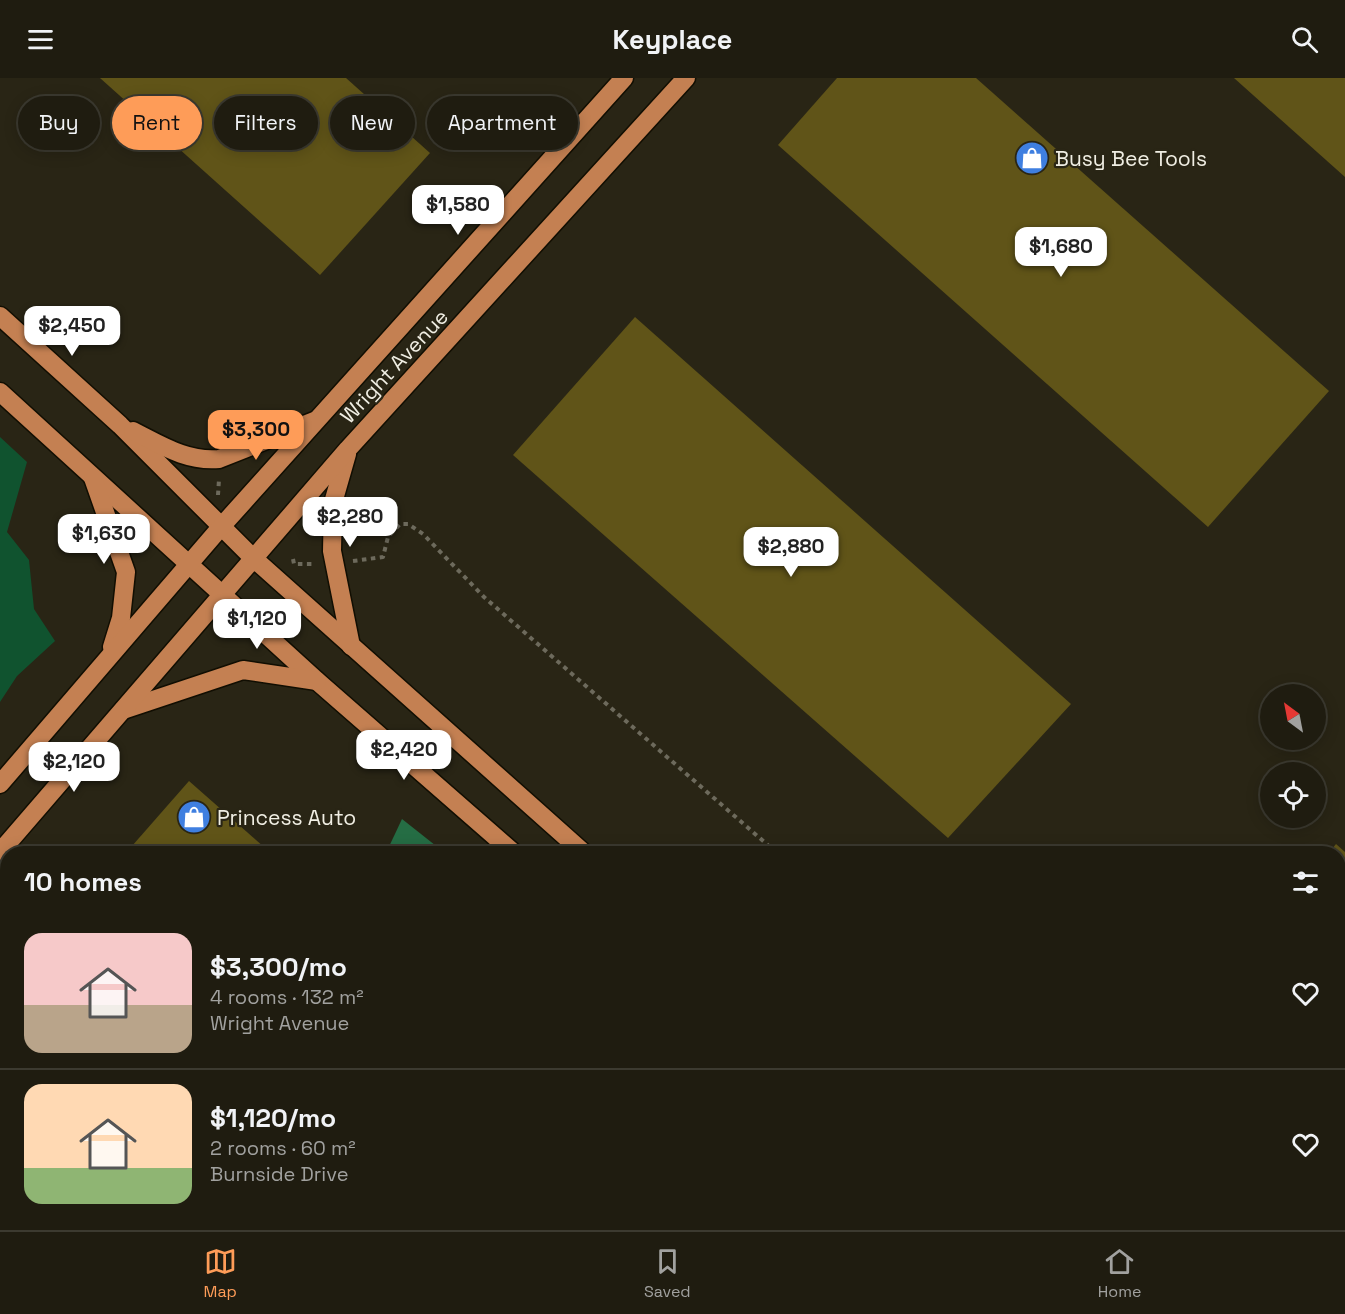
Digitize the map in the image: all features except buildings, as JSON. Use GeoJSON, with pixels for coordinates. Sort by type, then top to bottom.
{"type":"FeatureCollection","features":[{"type":"Feature","properties":{"kind":"main road","name":"Wright Avenue"},"geometry":{"type":"LineString","coordinates":[[0,783],[220,528],[624,78]]}},
{"type":"Feature","properties":{"kind":"main road","name":"Wright Avenue"},"geometry":{"type":"LineString","coordinates":[[5,846],[252,557],[686,78]]}},
{"type":"Feature","properties":{"kind":"main road"},"geometry":{"type":"LineString","coordinates":[[0,316],[120,425],[220,528],[576,846]]}},
{"type":"Feature","properties":{"kind":"main road"},"geometry":{"type":"LineString","coordinates":[[0,392],[317,681],[506,846]]}},
{"type":"Feature","properties":{"kind":"main road"},"geometry":{"type":"LineString","coordinates":[[120,425],[180,455],[208,460],[219,459],[318,419]]}},
{"type":"Feature","properties":{"kind":"main road"},"geometry":{"type":"LineString","coordinates":[[348,449],[333,503],[332,551],[351,646]]}},
{"type":"Feature","properties":{"kind":"main road"},"geometry":{"type":"LineString","coordinates":[[92,476],[126,572],[121,618],[108,657]]}},
{"type":"Feature","properties":{"kind":"main road"},"geometry":{"type":"LineString","coordinates":[[122,711],[243,670],[317,681]]}},
{"type":"Feature","properties":{"kind":"path"},"geometry":{"type":"LineString","coordinates":[[349,562],[383,557],[388,537],[400,524],[408,524],[423,534],[484,597],[769,846]]}},
{"type":"Feature","properties":{"kind":"path"},"geometry":{"type":"LineString","coordinates":[[293,559],[294,564],[327,564]]}},
{"type":"Feature","properties":{"kind":"green space"},"geometry":{"type":"Polygon","coordinates":[[[0,437],[27,462],[7,532],[29,560],[34,609],[55,641],[17,676],[0,702],[0,437]]]}},
{"type":"Feature","properties":{"kind":"green space"},"geometry":{"type":"Polygon","coordinates":[[[402,819],[436,846],[389,846],[402,819]]]}},
{"type":"Feature","properties":{"kind":"place","name":"Busy Bee Tools"},"geometry":{"type":"Point","coordinates":[1032,158]}},
{"type":"Feature","properties":{"kind":"place","name":"Princess Auto"},"geometry":{"type":"Point","coordinates":[194,817]}}]}
